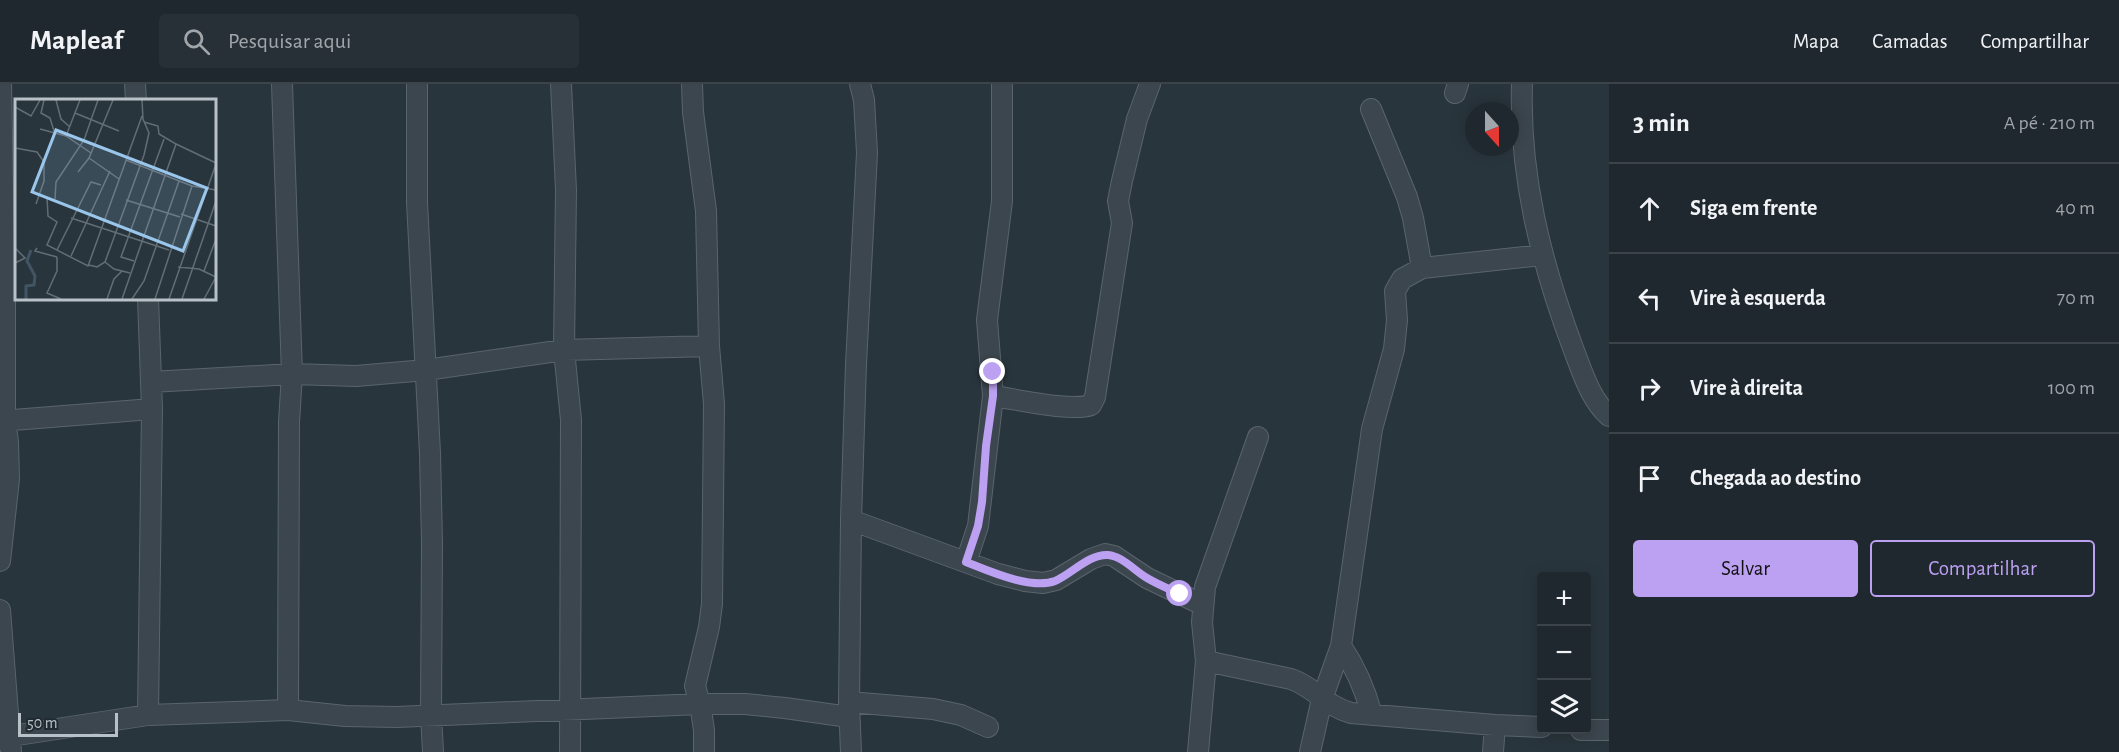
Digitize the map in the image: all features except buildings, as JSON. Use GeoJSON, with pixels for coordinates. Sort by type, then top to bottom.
{"type":"FeatureCollection","features":[{"type":"Feature","properties":{"kind":"street"},"geometry":{"type":"LineString","coordinates":[[0,561],[9,479],[8,442],[3,421],[5,306],[1,84]]}},
{"type":"Feature","properties":{"kind":"street"},"geometry":{"type":"LineString","coordinates":[[135,84],[136,99]]}},
{"type":"Feature","properties":{"kind":"street"},"geometry":{"type":"LineString","coordinates":[[282,84],[292,374],[289,422],[288,710]]}},
{"type":"Feature","properties":{"kind":"street"},"geometry":{"type":"LineString","coordinates":[[417,84],[417,202],[432,543],[431,715],[433,752]]}},
{"type":"Feature","properties":{"kind":"street"},"geometry":{"type":"LineString","coordinates":[[561,84],[566,190],[564,350],[571,420],[570,752]]}},
{"type":"Feature","properties":{"kind":"street"},"geometry":{"type":"LineString","coordinates":[[692,84],[693,112],[706,211],[709,346],[714,404],[712,604],[695,686],[704,730],[704,752]]}},
{"type":"Feature","properties":{"kind":"street"},"geometry":{"type":"LineString","coordinates":[[851,752],[849,709],[851,520],[867,153],[864,100],[860,84]]}},
{"type":"Feature","properties":{"kind":"street"},"geometry":{"type":"LineString","coordinates":[[966,562],[978,526],[993,396],[987,320],[1002,201],[1002,84]]}},
{"type":"Feature","properties":{"kind":"street"},"geometry":{"type":"LineString","coordinates":[[993,396],[1067,406],[1091,405],[1095,397],[1122,224],[1118,201],[1137,119],[1150,84]]}},
{"type":"Feature","properties":{"kind":"street"},"geometry":{"type":"LineString","coordinates":[[1522,84],[1524,151],[1542,255],[1555,300],[1580,365],[1594,398],[1609,416]]}},
{"type":"Feature","properties":{"kind":"street"},"geometry":{"type":"LineString","coordinates":[[1371,110],[1407,197],[1422,268]]}},
{"type":"Feature","properties":{"kind":"street"},"geometry":{"type":"LineString","coordinates":[[1310,752],[1322,699],[1341,646],[1372,429],[1394,350],[1397,321],[1395,291],[1402,279],[1422,268],[1542,255]]}},
{"type":"Feature","properties":{"kind":"street"},"geometry":{"type":"LineString","coordinates":[[148,300],[152,410],[148,715]]}},
{"type":"Feature","properties":{"kind":"street"},"geometry":{"type":"LineString","coordinates":[[151,382],[292,374],[356,376],[426,370],[564,350],[709,346]]}},
{"type":"Feature","properties":{"kind":"street"},"geometry":{"type":"LineString","coordinates":[[3,421],[152,410]]}},
{"type":"Feature","properties":{"kind":"street"},"geometry":{"type":"LineString","coordinates":[[1198,752],[1206,661],[1202,622],[1205,587],[1258,437]]}},
{"type":"Feature","properties":{"kind":"street"},"geometry":{"type":"LineString","coordinates":[[851,520],[998,574],[1025,581],[1043,583],[1056,580],[1091,559],[1105,555],[1114,556],[1147,578],[1203,604]]}},
{"type":"Feature","properties":{"kind":"street"},"geometry":{"type":"LineString","coordinates":[[0,610],[7,743],[148,715],[288,710],[345,716],[396,717],[700,704],[849,709],[933,709],[961,715],[988,727]]}},
{"type":"Feature","properties":{"kind":"street"},"geometry":{"type":"LineString","coordinates":[[1341,646],[1356,668],[1372,715]]}},
{"type":"Feature","properties":{"kind":"street"},"geometry":{"type":"LineString","coordinates":[[1206,661],[1291,679],[1304,684],[1335,709],[1351,713],[1537,727]]}},
{"type":"Feature","properties":{"kind":"street"},"geometry":{"type":"LineString","coordinates":[[1493,752],[1495,725]]}},
{"type":"Feature","properties":{"kind":"street"},"geometry":{"type":"LineString","coordinates":[[1591,729],[1609,730]]}},
{"type":"Feature","properties":{"kind":"route"},"geometry":{"type":"LineString","coordinates":[[993,372],[993,396],[986,446],[982,502],[978,526],[966,562],[998,574],[1043,583],[1056,580],[1091,559],[1105,555],[1114,556],[1147,578],[1180,594]]}}]}
